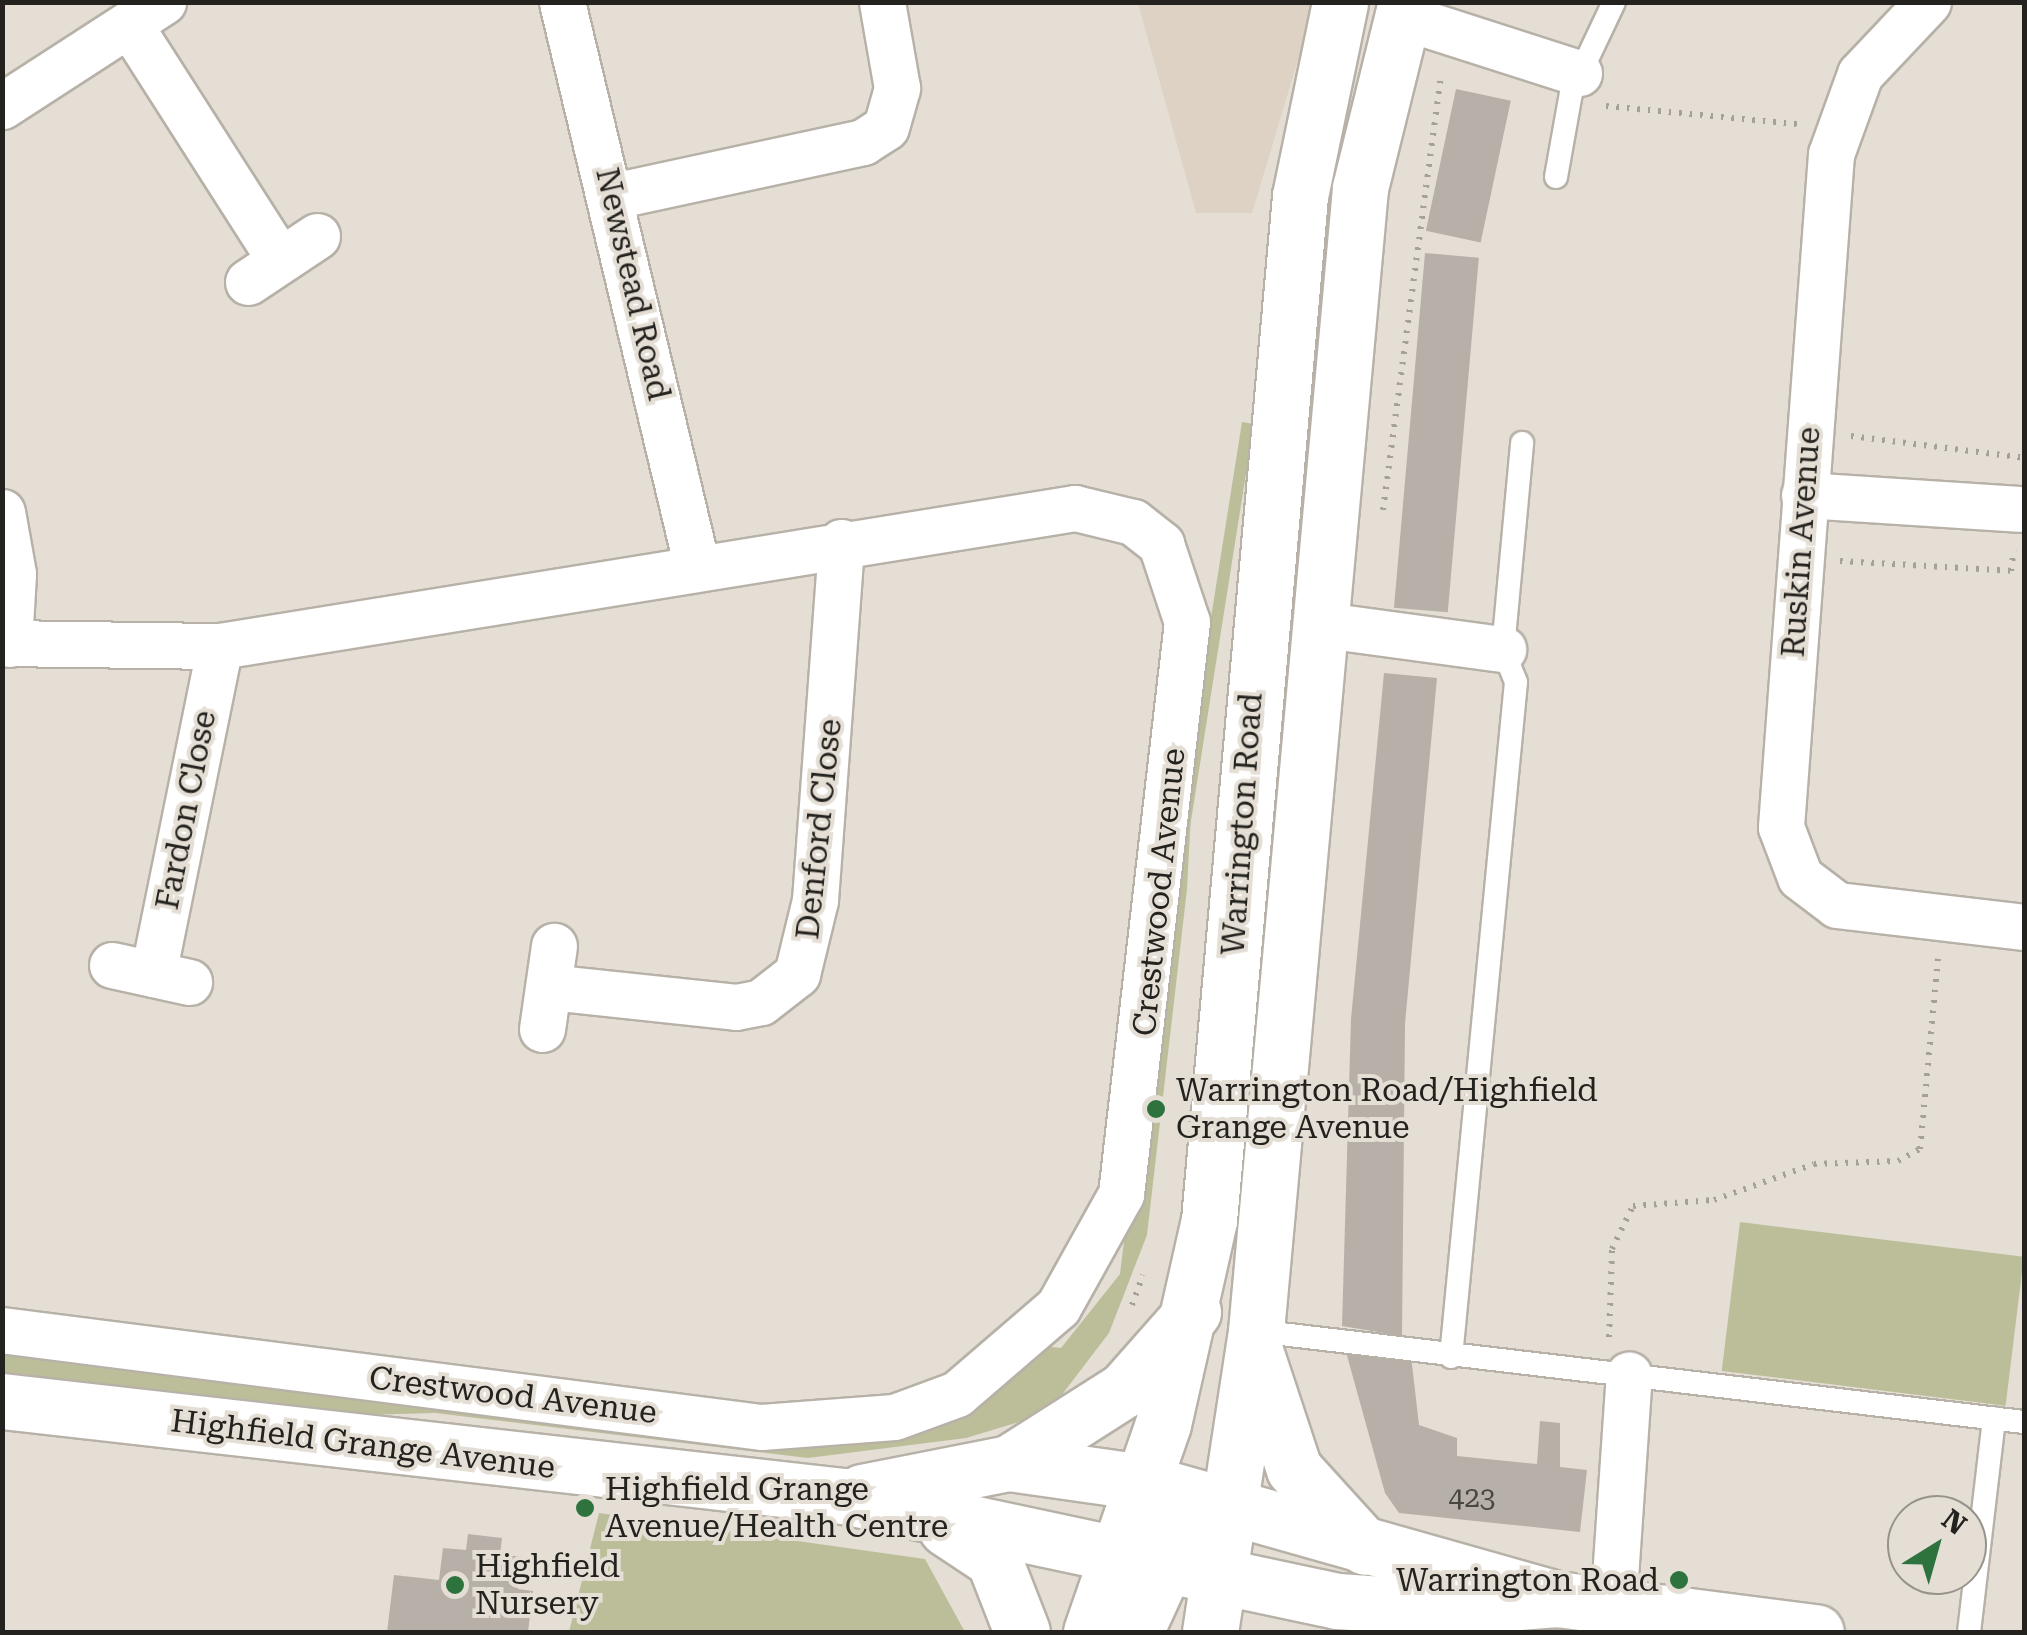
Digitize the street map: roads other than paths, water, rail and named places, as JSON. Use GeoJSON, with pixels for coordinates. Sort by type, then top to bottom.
{"type":"FeatureCollection","features":[{"type":"Feature","properties":{"kind":"main road","name":"Warrington Road"},"geometry":{"type":"LineString","coordinates":[[1090,1632],[1136,1562],[1143,1482],[1193,1312],[1210,1220],[1300,196],[1340,2]]}},
{"type":"Feature","properties":{"kind":"main road","name":"Warrington Road"},"geometry":{"type":"LineString","coordinates":[[1210,1632],[1255,1339],[1317,624],[1360,188],[1403,9]]}},
{"type":"Feature","properties":{"kind":"main road"},"geometry":{"type":"LineString","coordinates":[[1008,1463],[1126,1388],[1193,1312]]}},
{"type":"Feature","properties":{"kind":"main road"},"geometry":{"type":"LineString","coordinates":[[1255,1339],[1294,1468],[1375,1555]]}},
{"type":"Feature","properties":{"kind":"main road","name":"Highfield Grange Avenue"},"geometry":{"type":"LineString","coordinates":[[2,1401],[844,1496],[1220,1580],[1442,1608],[1556,1599]]}},
{"type":"Feature","properties":{"kind":"main road","name":"Highfield Grange Avenue"},"geometry":{"type":"LineString","coordinates":[[844,1496],[1008,1463],[1143,1482],[1375,1555],[1556,1599]]}},
{"type":"Feature","properties":{"kind":"main road"},"geometry":{"type":"LineString","coordinates":[[1135,1632],[1136,1562],[1189,1527],[1230,1508]]}},
{"type":"Feature","properties":{"kind":"main road"},"geometry":{"type":"LineString","coordinates":[[924,1514],[994,1560],[1022,1632]]}},
{"type":"Feature","properties":{"kind":"main road"},"geometry":{"type":"LineString","coordinates":[[1444,1632],[1556,1599],[1816,1632]]}},
{"type":"Feature","properties":{"kind":"street","name":"Newstead Road"},"geometry":{"type":"LineString","coordinates":[[562,2],[613,196],[697,567]]}},
{"type":"Feature","properties":{"kind":"street"},"geometry":{"type":"LineString","coordinates":[[613,196],[863,142],[886,127],[896,88],[882,2]]}},
{"type":"Feature","properties":{"kind":"street","name":"Ruskin Avenue"},"geometry":{"type":"LineString","coordinates":[[1928,2],[1880,45],[1837,128],[1804,495],[1781,826],[1800,877],[1836,905],[2024,928]]}},
{"type":"Feature","properties":{"kind":"street"},"geometry":{"type":"LineString","coordinates":[[1403,9],[1574,88]]}},
{"type":"Feature","properties":{"kind":"street"},"geometry":{"type":"LineString","coordinates":[[2,106],[146,14],[282,259]]}},
{"type":"Feature","properties":{"kind":"street"},"geometry":{"type":"LineString","coordinates":[[1804,495],[2020,509]]}},
{"type":"Feature","properties":{"kind":"street","name":"Crestwood Avenue"},"geometry":{"type":"LineString","coordinates":[[2,1330],[761,1426],[925,1409],[1033,1334],[1088,1266],[1132,1149],[1183,589],[1161,544],[1133,522],[1075,508],[842,542],[220,646],[6,644]]}},
{"type":"Feature","properties":{"kind":"street"},"geometry":{"type":"LineString","coordinates":[[2,512],[13,574],[6,644]]}},
{"type":"Feature","properties":{"kind":"street","name":"Denford Close"},"geometry":{"type":"LineString","coordinates":[[549,987],[736,1007],[762,1002],[796,974],[814,900],[842,542]]}},
{"type":"Feature","properties":{"kind":"street"},"geometry":{"type":"LineString","coordinates":[[1317,624],[1502,649]]}},
{"type":"Feature","properties":{"kind":"street","name":"Fardon Close"},"geometry":{"type":"LineString","coordinates":[[151,974],[220,646]]}},
{"type":"Feature","properties":{"kind":"street"},"geometry":{"type":"LineString","coordinates":[[1613,1607],[1618,1374]]}},
{"type":"Feature","properties":{"kind":"lane"},"geometry":{"type":"LineString","coordinates":[[1556,177],[1574,88],[1614,2]]}},
{"type":"Feature","properties":{"kind":"lane"},"geometry":{"type":"LineString","coordinates":[[1451,1357],[1516,682],[1502,649],[1522,443]]}},
{"type":"Feature","properties":{"kind":"lane"},"geometry":{"type":"LineString","coordinates":[[1255,1339],[1618,1374],[2024,1422]]}},
{"type":"Feature","properties":{"kind":"lane"},"geometry":{"type":"LineString","coordinates":[[1969,1632],[1994,1418]]}},
{"type":"Feature","properties":{"kind":"place","name":"Warrington Road/Highfield Grange Avenue"},"geometry":{"type":"Point","coordinates":[1156,1109]}},
{"type":"Feature","properties":{"kind":"place","name":"Highfield Grange Avenue/Health Centre"},"geometry":{"type":"Point","coordinates":[585,1508]}},
{"type":"Feature","properties":{"kind":"place","name":"Warrington Road"},"geometry":{"type":"Point","coordinates":[1679,1580]}},
{"type":"Feature","properties":{"kind":"place","name":"Highfield Nursery"},"geometry":{"type":"Point","coordinates":[455,1585]}}]}
